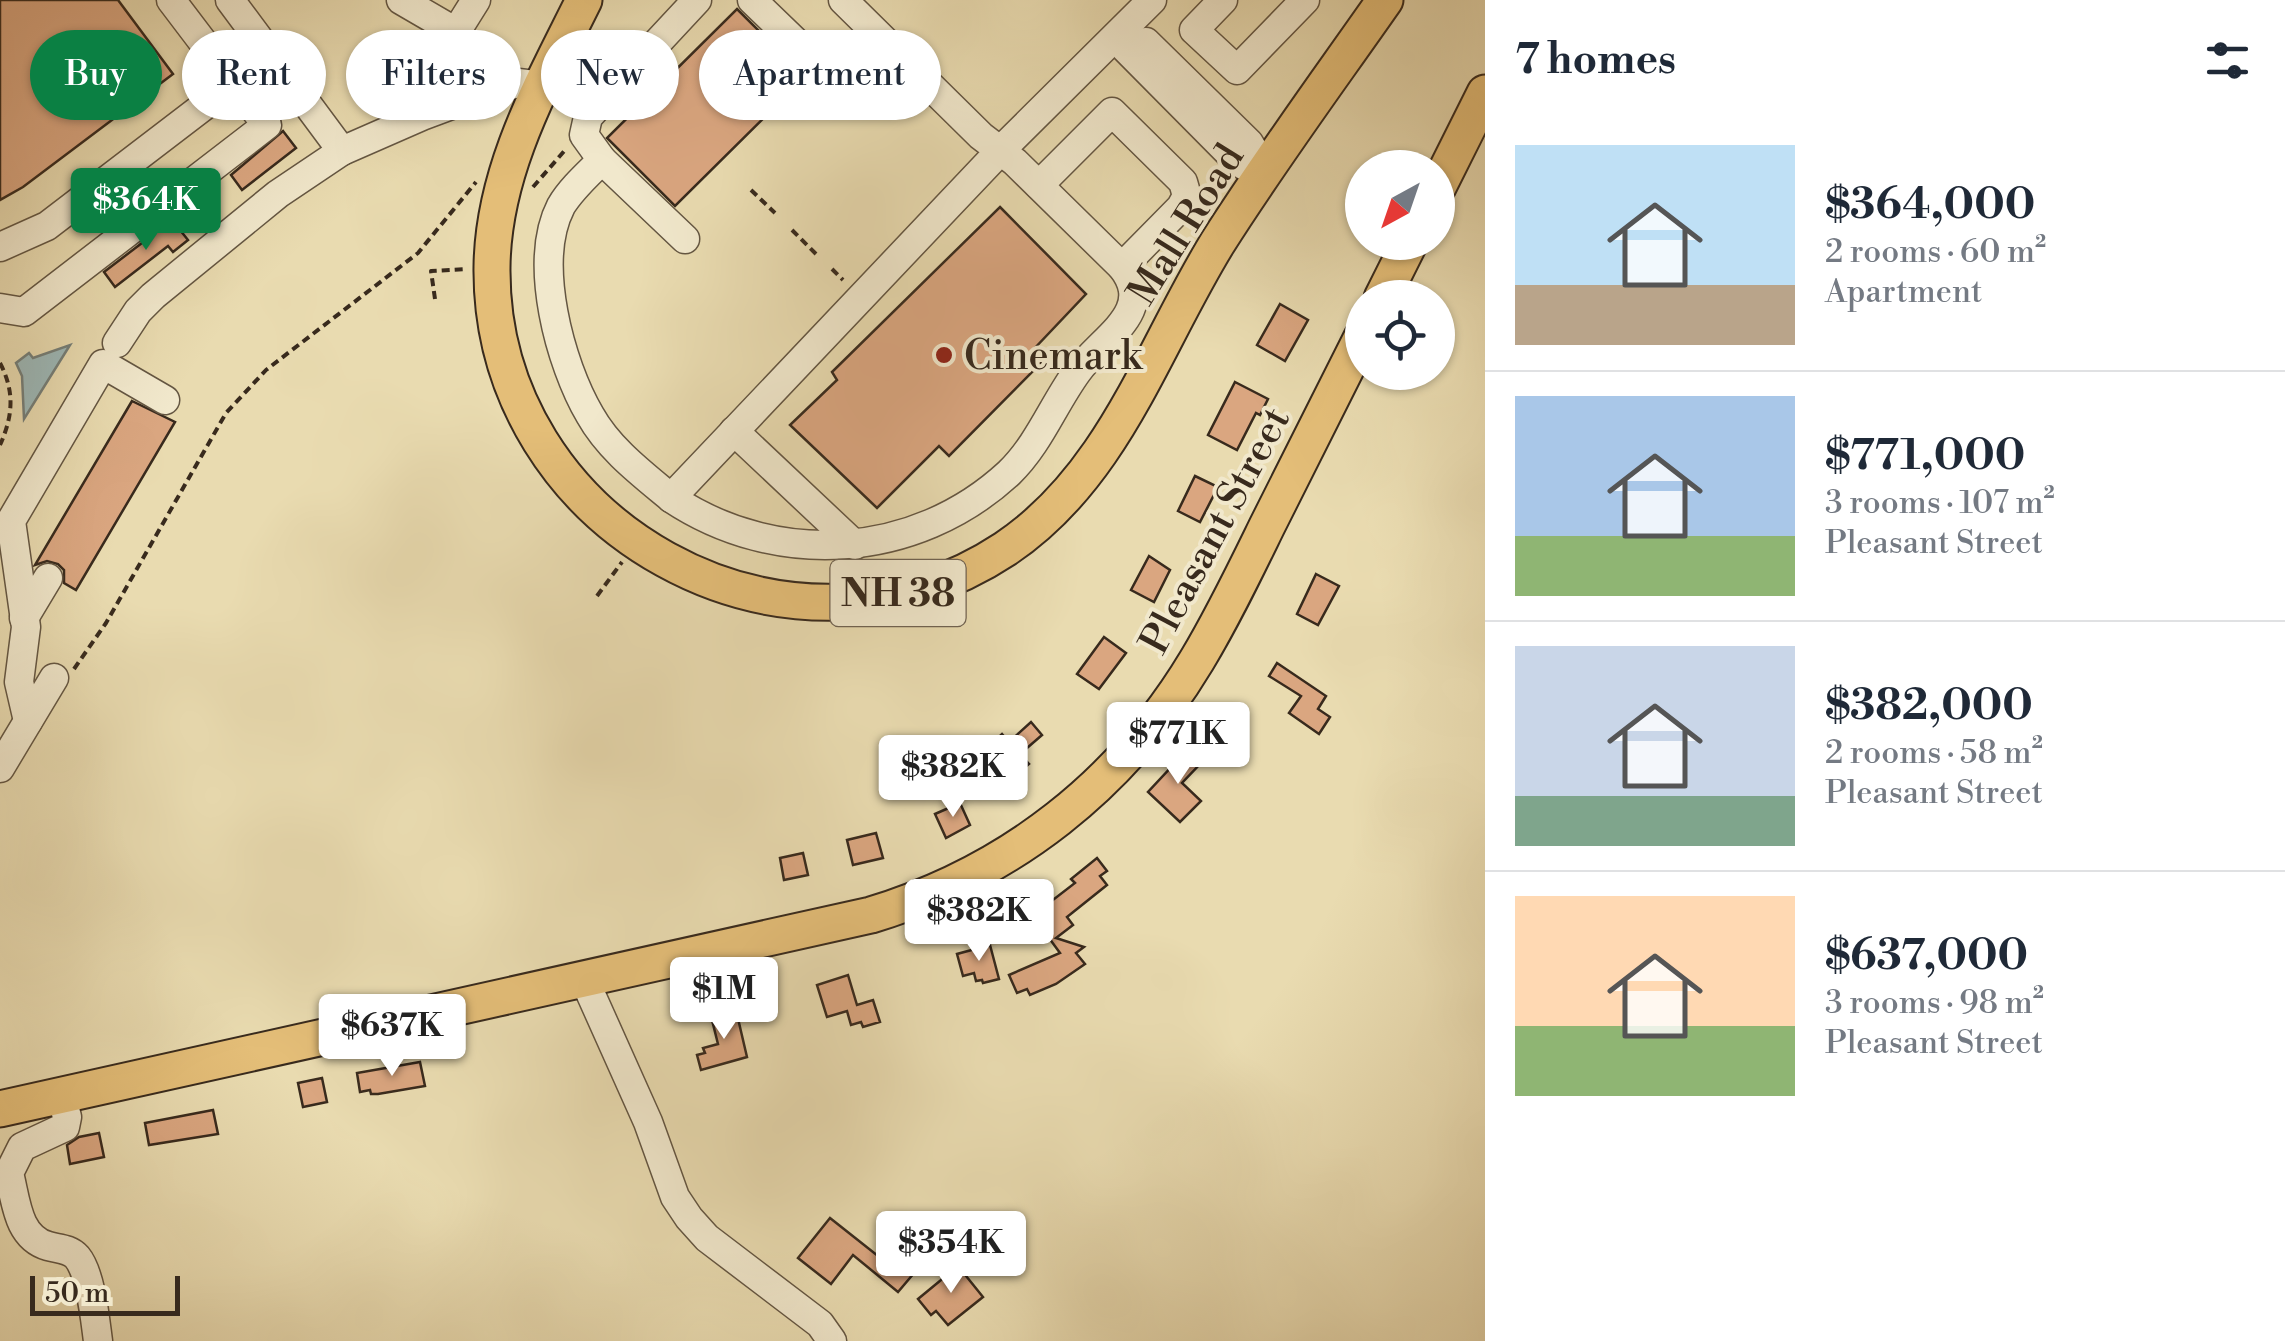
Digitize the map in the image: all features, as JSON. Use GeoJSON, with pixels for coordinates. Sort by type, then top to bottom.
{"type":"FeatureCollection","features":[{"type":"Feature","properties":{"kind":"main road","name":"Mall Road"},"geometry":{"type":"LineString","coordinates":[[570,30],[584,0]]}},
{"type":"Feature","properties":{"kind":"main road","name":"Mall Road"},"geometry":{"type":"LineString","coordinates":[[541,91],[508,165],[493,245],[497,325],[522,408],[550,457],[615,527],[683,571],[770,598],[861,600],[922,587],[974,566],[1044,520],[1066,498],[1103,450],[1218,243],[1385,0]]}},
{"type":"Feature","properties":{"kind":"main road"},"geometry":{"type":"LineString","coordinates":[[1455,154],[1485,93]]}},
{"type":"Feature","properties":{"kind":"main road","name":"Pleasant Street"},"geometry":{"type":"LineString","coordinates":[[0,1108],[733,948],[916,901],[1001,861],[1076,804],[1142,737],[1197,661],[1345,369]]}},
{"type":"Feature","properties":{"kind":"street"},"geometry":{"type":"LineString","coordinates":[[171,0],[194,30]]}},
{"type":"Feature","properties":{"kind":"street"},"geometry":{"type":"LineString","coordinates":[[230,0],[342,151]]}},
{"type":"Feature","properties":{"kind":"street"},"geometry":{"type":"LineString","coordinates":[[401,0],[456,32],[476,0]]}},
{"type":"Feature","properties":{"kind":"street"},"geometry":{"type":"LineString","coordinates":[[685,240],[602,160],[584,134],[588,117],[697,0]]}},
{"type":"Feature","properties":{"kind":"street"},"geometry":{"type":"LineString","coordinates":[[752,0],[783,30]]}},
{"type":"Feature","properties":{"kind":"street"},"geometry":{"type":"LineString","coordinates":[[602,160],[562,204],[555,222],[550,246],[557,328],[590,416],[628,462],[670,498],[696,514],[763,540],[802,546],[856,545],[924,526],[956,512],[1010,472],[1032,447],[1080,368],[1132,308],[1136,296],[1134,282],[843,0]]}},
{"type":"Feature","properties":{"kind":"street"},"geometry":{"type":"LineString","coordinates":[[670,498],[1000,151],[1152,0]]}},
{"type":"Feature","properties":{"kind":"street"},"geometry":{"type":"LineString","coordinates":[[1223,0],[1194,30],[1238,70],[1305,0]]}},
{"type":"Feature","properties":{"kind":"street"},"geometry":{"type":"LineString","coordinates":[[1122,30],[1126,48],[1235,159],[1266,172]]}},
{"type":"Feature","properties":{"kind":"street"},"geometry":{"type":"LineString","coordinates":[[117,344],[153,296],[278,194],[342,151],[489,91],[518,84],[541,86]]}},
{"type":"Feature","properties":{"kind":"street"},"geometry":{"type":"LineString","coordinates":[[1039,186],[1112,112],[1183,182],[1187,196],[1181,208],[1122,267]]}},
{"type":"Feature","properties":{"kind":"street"},"geometry":{"type":"LineString","coordinates":[[0,247],[47,226],[185,120]]}},
{"type":"Feature","properties":{"kind":"street"},"geometry":{"type":"LineString","coordinates":[[0,308],[24,312],[267,125],[263,120]]}},
{"type":"Feature","properties":{"kind":"street"},"geometry":{"type":"LineString","coordinates":[[28,720],[19,682],[24,618],[11,521],[103,364],[164,400]]}},
{"type":"Feature","properties":{"kind":"street"},"geometry":{"type":"LineString","coordinates":[[734,431],[856,545]]}},
{"type":"Feature","properties":{"kind":"street"},"geometry":{"type":"LineString","coordinates":[[24,618],[48,578]]}},
{"type":"Feature","properties":{"kind":"street"},"geometry":{"type":"LineString","coordinates":[[0,768],[54,678]]}},
{"type":"Feature","properties":{"kind":"street"},"geometry":{"type":"LineString","coordinates":[[584,980],[648,1122],[675,1196],[689,1218],[718,1246],[807,1312],[832,1341]]}},
{"type":"Feature","properties":{"kind":"street"},"geometry":{"type":"LineString","coordinates":[[61,1094],[67,1117],[65,1127],[22,1147],[10,1173],[22,1225],[29,1236],[42,1245],[67,1250],[77,1258],[84,1272],[98,1341]]}},
{"type":"Feature","properties":{"kind":"path"},"geometry":{"type":"LineString","coordinates":[[54,678],[64,680],[91,648],[226,413],[266,370],[418,253],[468,188],[481,178]]}},
{"type":"Feature","properties":{"kind":"path"},"geometry":{"type":"LineString","coordinates":[[751,190],[775,213]]}},
{"type":"Feature","properties":{"kind":"path"},"geometry":{"type":"LineString","coordinates":[[792,230],[816,254]]}},
{"type":"Feature","properties":{"kind":"path"},"geometry":{"type":"LineString","coordinates":[[434,299],[431,270],[472,269]]}},
{"type":"Feature","properties":{"kind":"path"},"geometry":{"type":"LineString","coordinates":[[832,269],[850,287]]}},
{"type":"Feature","properties":{"kind":"path"},"geometry":{"type":"LineString","coordinates":[[0,364],[8,380],[11,414],[0,445]]}},
{"type":"Feature","properties":{"kind":"path"},"geometry":{"type":"LineString","coordinates":[[597,596],[625,558]]}},
{"type":"Feature","properties":{"kind":"water"},"geometry":{"type":"Polygon","coordinates":[[[70,345],[24,419],[22,376],[16,363],[29,353],[33,358],[70,345]]]}},
{"type":"Feature","properties":{"kind":"building"},"geometry":{"type":"Polygon","coordinates":[[[0,0],[118,0],[140,30],[30,30],[30,120],[112,120],[0,200],[0,0]]]}},
{"type":"Feature","properties":{"kind":"building"},"geometry":{"type":"Polygon","coordinates":[[[737,9],[758,30],[716,30],[737,9]]]}},
{"type":"Feature","properties":{"kind":"building"},"geometry":{"type":"Polygon","coordinates":[[[699,47],[699,120],[762,120],[675,206],[607,138],[625,120],[679,120],[679,67],[699,47]]]}},
{"type":"Feature","properties":{"kind":"building"},"geometry":{"type":"Polygon","coordinates":[[[162,59],[173,74],[162,82],[162,59]]]}},
{"type":"Feature","properties":{"kind":"building"},"geometry":{"type":"Polygon","coordinates":[[[283,131],[296,148],[242,190],[231,175],[283,131]]]}},
{"type":"Feature","properties":{"kind":"building","name":"Cinemark"},"geometry":{"type":"Polygon","coordinates":[[[1000,207],[1086,294],[1033,350],[1043,361],[949,456],[939,446],[877,508],[790,425],[837,380],[832,372],[1000,207]]]}},
{"type":"Feature","properties":{"kind":"building"},"geometry":{"type":"Polygon","coordinates":[[[172,220],[188,240],[173,252],[168,246],[115,287],[104,272],[172,220]]]}},
{"type":"Feature","properties":{"kind":"building"},"geometry":{"type":"Polygon","coordinates":[[[1280,304],[1308,320],[1285,361],[1257,345],[1280,304]]]}},
{"type":"Feature","properties":{"kind":"building"},"geometry":{"type":"Polygon","coordinates":[[[1235,382],[1268,399],[1237,450],[1208,435],[1235,382]]]}},
{"type":"Feature","properties":{"kind":"building"},"geometry":{"type":"Polygon","coordinates":[[[132,401],[175,422],[76,590],[64,583],[64,570],[58,564],[47,561],[35,565],[132,401]]]}},
{"type":"Feature","properties":{"kind":"building"},"geometry":{"type":"Polygon","coordinates":[[[1195,476],[1218,487],[1200,522],[1178,511],[1195,476]]]}},
{"type":"Feature","properties":{"kind":"building"},"geometry":{"type":"Polygon","coordinates":[[[1149,556],[1170,570],[1154,602],[1131,590],[1149,556]]]}},
{"type":"Feature","properties":{"kind":"building"},"geometry":{"type":"Polygon","coordinates":[[[1316,574],[1339,586],[1318,625],[1297,614],[1316,574]]]}},
{"type":"Feature","properties":{"kind":"building"},"geometry":{"type":"Polygon","coordinates":[[[1104,637],[1126,653],[1099,689],[1077,674],[1104,637]]]}},
{"type":"Feature","properties":{"kind":"building"},"geometry":{"type":"Polygon","coordinates":[[[1277,663],[1326,696],[1318,709],[1330,717],[1319,734],[1289,713],[1301,696],[1269,676],[1277,663]]]}},
{"type":"Feature","properties":{"kind":"building"},"geometry":{"type":"Polygon","coordinates":[[[1031,722],[1042,735],[1020,754],[1029,764],[1015,776],[988,747],[1002,734],[1009,742],[1031,722]]]}},
{"type":"Feature","properties":{"kind":"building"},"geometry":{"type":"Polygon","coordinates":[[[1188,749],[1202,762],[1182,783],[1201,801],[1180,822],[1148,792],[1188,749]]]}},
{"type":"Feature","properties":{"kind":"building"},"geometry":{"type":"Polygon","coordinates":[[[960,803],[970,825],[946,838],[935,814],[960,803]]]}},
{"type":"Feature","properties":{"kind":"building"},"geometry":{"type":"Polygon","coordinates":[[[876,833],[883,858],[853,865],[847,840],[876,833]]]}},
{"type":"Feature","properties":{"kind":"building"},"geometry":{"type":"Polygon","coordinates":[[[803,853],[808,875],[784,880],[780,858],[803,853]]]}},
{"type":"Feature","properties":{"kind":"building"},"geometry":{"type":"Polygon","coordinates":[[[1097,858],[1107,871],[1100,876],[1107,885],[1067,917],[1073,925],[1056,938],[1084,947],[1076,953],[1085,964],[1056,984],[1030,995],[1027,989],[1017,993],[1009,975],[1060,953],[1036,913],[1075,883],[1071,879],[1097,858]]]}},
{"type":"Feature","properties":{"kind":"building"},"geometry":{"type":"Polygon","coordinates":[[[990,945],[999,979],[983,983],[976,981],[974,973],[963,976],[957,954],[990,945]]]}},
{"type":"Feature","properties":{"kind":"building"},"geometry":{"type":"Polygon","coordinates":[[[848,975],[857,1005],[873,1000],[880,1022],[863,1027],[861,1022],[851,1025],[847,1011],[827,1017],[817,985],[848,975]]]}},
{"type":"Feature","properties":{"kind":"building"},"geometry":{"type":"Polygon","coordinates":[[[736,1010],[747,1057],[701,1070],[697,1055],[705,1053],[703,1048],[718,1044],[711,1016],[736,1010]]]}},
{"type":"Feature","properties":{"kind":"building"},"geometry":{"type":"Polygon","coordinates":[[[420,1062],[425,1086],[378,1094],[371,1094],[370,1090],[360,1092],[357,1073],[420,1062]]]}},
{"type":"Feature","properties":{"kind":"building"},"geometry":{"type":"Polygon","coordinates":[[[322,1078],[327,1102],[303,1107],[298,1083],[322,1078]]]}},
{"type":"Feature","properties":{"kind":"building"},"geometry":{"type":"Polygon","coordinates":[[[213,1110],[218,1134],[149,1145],[145,1123],[213,1110]]]}},
{"type":"Feature","properties":{"kind":"building"},"geometry":{"type":"Polygon","coordinates":[[[99,1133],[104,1157],[70,1164],[67,1145],[79,1137],[99,1133]]]}},
{"type":"Feature","properties":{"kind":"building"},"geometry":{"type":"Polygon","coordinates":[[[830,1218],[878,1256],[900,1228],[931,1253],[898,1292],[853,1255],[831,1284],[798,1258],[830,1218]]]}},
{"type":"Feature","properties":{"kind":"building"},"geometry":{"type":"Polygon","coordinates":[[[958,1266],[983,1297],[948,1325],[936,1311],[931,1315],[918,1299],[958,1266]]]}},
{"type":"Feature","properties":{"kind":"place","name":"Cinemark"},"geometry":{"type":"Point","coordinates":[944,355]}}]}
